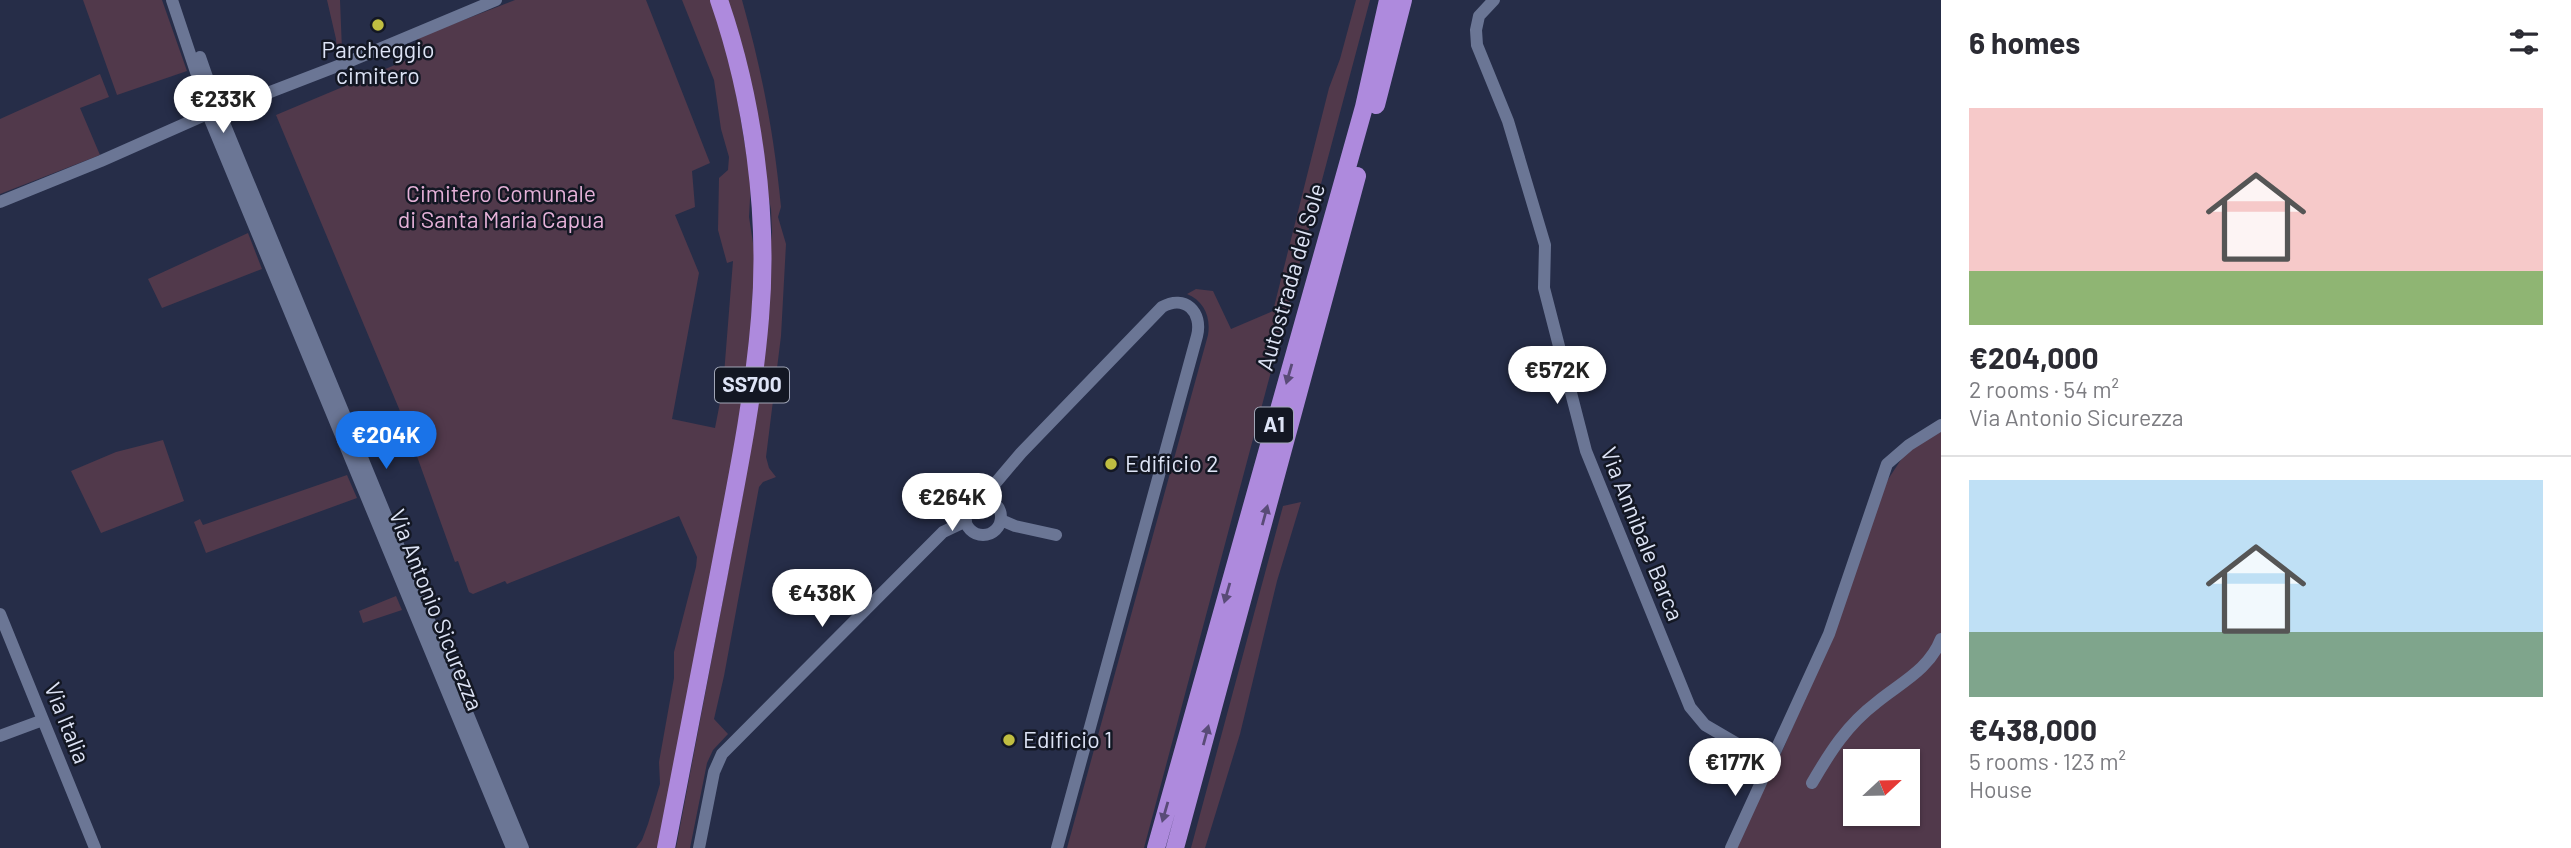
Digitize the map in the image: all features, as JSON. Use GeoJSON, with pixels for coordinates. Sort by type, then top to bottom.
{"type":"FeatureCollection","features":[{"type":"Feature","properties":{"kind":"highway","name":"SS700"},"geometry":{"type":"LineString","coordinates":[[666,848],[740,462],[760,316],[762,255],[756,162],[737,60],[719,0]]}},
{"type":"Feature","properties":{"kind":"highway","name":"Autostrada del Sole"},"geometry":{"type":"LineString","coordinates":[[1156,848],[1360,120],[1388,0]]}},
{"type":"Feature","properties":{"kind":"highway","name":"Autostrada del Sole"},"geometry":{"type":"LineString","coordinates":[[1175,848],[1403,0]]}},
{"type":"Feature","properties":{"kind":"street"},"geometry":{"type":"LineString","coordinates":[[172,0],[214,110]]}},
{"type":"Feature","properties":{"kind":"street"},"geometry":{"type":"LineString","coordinates":[[180,0],[214,110]]}},
{"type":"Feature","properties":{"kind":"street"},"geometry":{"type":"LineString","coordinates":[[0,202],[101,162],[214,110],[348,62],[496,0]]}},
{"type":"Feature","properties":{"kind":"street","name":"Via Annibale Barca"},"geometry":{"type":"LineString","coordinates":[[1494,0],[1479,16],[1477,45],[1511,131],[1545,245],[1544,288],[1586,451],[1690,707],[1705,725],[1770,763]]}},
{"type":"Feature","properties":{"kind":"street","name":"Via Antonio Sicurezza"},"geometry":{"type":"LineString","coordinates":[[214,110],[512,848]]}},
{"type":"Feature","properties":{"kind":"street","name":"Via Antonio Sicurezza"},"geometry":{"type":"LineString","coordinates":[[214,110],[523,848]]}},
{"type":"Feature","properties":{"kind":"street"},"geometry":{"type":"LineString","coordinates":[[986,500],[993,486],[1021,453],[1162,307],[1179,302],[1192,308],[1199,321],[1197,336],[1057,848]]}},
{"type":"Feature","properties":{"kind":"street"},"geometry":{"type":"LineString","coordinates":[[1731,848],[1829,634],[1887,464],[1909,445],[1941,425]]}},
{"type":"Feature","properties":{"kind":"street"},"geometry":{"type":"LineString","coordinates":[[986,500],[999,509],[1001,520],[995,531],[984,535],[972,531],[965,515],[971,505],[986,500]]}},
{"type":"Feature","properties":{"kind":"street"},"geometry":{"type":"LineString","coordinates":[[1001,520],[1015,526],[1056,535]]}},
{"type":"Feature","properties":{"kind":"street"},"geometry":{"type":"LineString","coordinates":[[699,848],[715,772],[722,754],[943,532],[966,521]]}},
{"type":"Feature","properties":{"kind":"street","name":"Via Italia"},"geometry":{"type":"LineString","coordinates":[[0,614],[95,848]]}},
{"type":"Feature","properties":{"kind":"street"},"geometry":{"type":"LineString","coordinates":[[1812,783],[1838,740],[1875,703],[1911,680],[1937,650],[1941,639]]}},
{"type":"Feature","properties":{"kind":"street"},"geometry":{"type":"LineString","coordinates":[[0,736],[43,719]]}},
{"type":"Feature","properties":{"kind":"green space"},"geometry":{"type":"Polygon","coordinates":[[[83,0],[162,0],[187,71],[117,95],[83,0]]]}},
{"type":"Feature","properties":{"kind":"green space"},"geometry":{"type":"Polygon","coordinates":[[[327,0],[340,0],[342,50],[337,52],[336,39],[327,0]]]}},
{"type":"Feature","properties":{"kind":"green space","name":"Cimitero Comunale di Santa Maria Capua"},"geometry":{"type":"Polygon","coordinates":[[[515,0],[646,0],[710,163],[692,171],[695,207],[675,215],[699,273],[672,419],[715,428],[723,387],[733,261],[727,263],[718,230],[719,178],[728,170],[729,157],[721,129],[714,80],[682,0],[713,0],[734,80],[751,181],[749,217],[755,256],[748,375],[661,848],[636,848],[648,824],[660,784],[659,762],[674,678],[674,652],[696,567],[697,557],[679,516],[507,584],[505,581],[473,594],[469,592],[458,561],[455,562],[405,423],[276,115],[421,54],[417,38],[515,0]]]}},
{"type":"Feature","properties":{"kind":"green space"},"geometry":{"type":"Polygon","coordinates":[[[727,0],[742,0],[756,52],[775,154],[781,207],[778,217],[786,244],[781,336],[766,457],[769,468],[776,477],[763,482],[759,487],[714,719],[728,734],[713,750],[707,763],[690,848],[676,848],[743,493],[772,232],[771,209],[727,0]]]}},
{"type":"Feature","properties":{"kind":"green space"},"geometry":{"type":"Polygon","coordinates":[[[1356,0],[1370,0],[1144,848],[1067,848],[1208,335],[1205,310],[1187,294],[1196,289],[1213,291],[1231,329],[1273,311],[1329,88],[1356,0]]]}},
{"type":"Feature","properties":{"kind":"green space"},"geometry":{"type":"Polygon","coordinates":[[[100,74],[109,97],[80,108],[100,155],[0,194],[0,119],[100,74]]]}},
{"type":"Feature","properties":{"kind":"green space"},"geometry":{"type":"Polygon","coordinates":[[[248,233],[262,269],[162,308],[148,279],[248,233]]]}},
{"type":"Feature","properties":{"kind":"green space"},"geometry":{"type":"Polygon","coordinates":[[[1941,430],[1941,848],[1735,848],[1816,673],[1887,481],[1906,452],[1941,430]]]}},
{"type":"Feature","properties":{"kind":"green space"},"geometry":{"type":"Polygon","coordinates":[[[163,440],[184,501],[101,533],[71,471],[116,452],[163,440]]]}},
{"type":"Feature","properties":{"kind":"green space"},"geometry":{"type":"Polygon","coordinates":[[[347,475],[357,498],[206,553],[194,522],[200,519],[203,525],[347,475]]]}},
{"type":"Feature","properties":{"kind":"green space"},"geometry":{"type":"Polygon","coordinates":[[[1301,502],[1277,581],[1240,734],[1205,848],[1191,848],[1283,506],[1301,502]]]}},
{"type":"Feature","properties":{"kind":"green space"},"geometry":{"type":"Polygon","coordinates":[[[396,596],[402,610],[363,623],[359,611],[396,596]]]}},
{"type":"Feature","properties":{"kind":"place","name":"Parcheggio cimitero"},"geometry":{"type":"Point","coordinates":[378,25]}},
{"type":"Feature","properties":{"kind":"place","name":"Edificio 2"},"geometry":{"type":"Point","coordinates":[1111,464]}},
{"type":"Feature","properties":{"kind":"place","name":"Edificio 1"},"geometry":{"type":"Point","coordinates":[1009,740]}}]}
